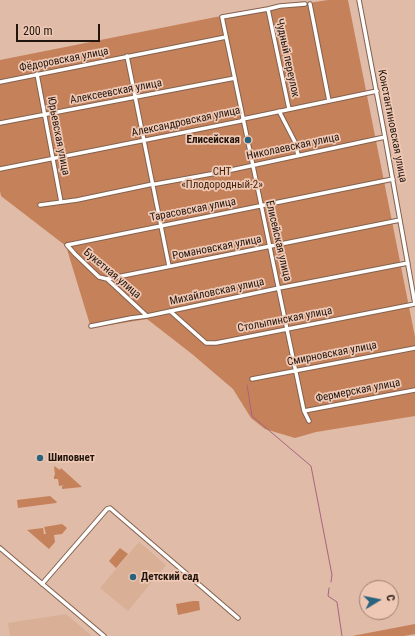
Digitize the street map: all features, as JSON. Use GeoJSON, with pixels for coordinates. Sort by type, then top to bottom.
{"type":"FeatureCollection","features":[{"type":"Feature","properties":{"kind":"street","name":"Константиновская улица"},"geometry":{"type":"LineString","coordinates":[[359,0],[377,91],[415,304]]}},
{"type":"Feature","properties":{"kind":"street"},"geometry":{"type":"LineString","coordinates":[[268,10],[280,6],[305,4]]}},
{"type":"Feature","properties":{"kind":"street"},"geometry":{"type":"LineString","coordinates":[[310,4],[329,101]]}},
{"type":"Feature","properties":{"kind":"street","name":"Елисейская улица"},"geometry":{"type":"LineString","coordinates":[[268,10],[222,17],[304,411],[309,420]]}},
{"type":"Feature","properties":{"kind":"street","name":"Чудный переулок"},"geometry":{"type":"LineString","coordinates":[[268,10],[289,109]]}},
{"type":"Feature","properties":{"kind":"street","name":"Фёдоровская улица"},"geometry":{"type":"LineString","coordinates":[[0,82],[226,37]]}},
{"type":"Feature","properties":{"kind":"street"},"geometry":{"type":"LineString","coordinates":[[127,56],[169,266]]}},
{"type":"Feature","properties":{"kind":"street","name":"Юрьевская улица"},"geometry":{"type":"LineString","coordinates":[[37,74],[61,202]]}},
{"type":"Feature","properties":{"kind":"street","name":"Алексеевская улица"},"geometry":{"type":"LineString","coordinates":[[0,124],[235,78]]}},
{"type":"Feature","properties":{"kind":"street","name":"Александровская улица"},"geometry":{"type":"LineString","coordinates":[[0,169],[377,91]]}},
{"type":"Feature","properties":{"kind":"street","name":"Чудный переулок"},"geometry":{"type":"LineString","coordinates":[[279,111],[295,142],[298,155]]}},
{"type":"Feature","properties":{"kind":"street","name":"Николаевская улица"},"geometry":{"type":"LineString","coordinates":[[40,206],[222,172],[253,164],[385,137]]}},
{"type":"Feature","properties":{"kind":"street","name":"Тарасовская улица"},"geometry":{"type":"LineString","coordinates":[[67,245],[393,179]]}},
{"type":"Feature","properties":{"kind":"street","name":"Романовская улица"},"geometry":{"type":"LineString","coordinates":[[107,279],[400,220]]}},
{"type":"Feature","properties":{"kind":"street","name":"Букетная улица"},"geometry":{"type":"LineString","coordinates":[[67,245],[99,277],[107,279],[147,316]]}},
{"type":"Feature","properties":{"kind":"street","name":"Михайловская улица"},"geometry":{"type":"LineString","coordinates":[[147,316],[408,263]]}},
{"type":"Feature","properties":{"kind":"street","name":"Столыпинская улица"},"geometry":{"type":"LineString","coordinates":[[170,311],[206,343],[216,343],[415,304]]}},
{"type":"Feature","properties":{"kind":"street"},"geometry":{"type":"LineString","coordinates":[[92,326],[147,316]]}},
{"type":"Feature","properties":{"kind":"street","name":"Смирновская улица"},"geometry":{"type":"LineString","coordinates":[[252,379],[415,348]]}},
{"type":"Feature","properties":{"kind":"street","name":"Фермерская улица"},"geometry":{"type":"LineString","coordinates":[[304,411],[415,390]]}},
{"type":"Feature","properties":{"kind":"street"},"geometry":{"type":"LineString","coordinates":[[42,584],[107,509],[110,508],[238,618]]}},
{"type":"Feature","properties":{"kind":"street"},"geometry":{"type":"LineString","coordinates":[[0,548],[104,636]]}},
{"type":"Feature","properties":{"kind":"shaded area","name":"Детский сад"},"geometry":{"type":"Polygon","coordinates":[[[139,542],[166,565],[128,611],[100,588],[139,542]]]}},
{"type":"Feature","properties":{"kind":"shaded area"},"geometry":{"type":"Polygon","coordinates":[[[66,614],[92,636],[10,636],[8,623],[66,614]]]}},
{"type":"Feature","properties":{"kind":"green space","name":"СНТ «Плодородный-2»"},"geometry":{"type":"Polygon","coordinates":[[[328,0],[348,0],[415,337],[415,416],[316,432],[295,438],[265,429],[251,418],[233,389],[192,354],[147,319],[91,328],[66,246],[1,196],[0,60],[216,17],[328,0]]]}},
{"type":"Feature","properties":{"kind":"green space"},"geometry":{"type":"Polygon","coordinates":[[[54,466],[60,470],[61,468],[82,487],[62,489],[62,486],[64,485],[59,486],[58,479],[54,479],[54,466]]]}},
{"type":"Feature","properties":{"kind":"green space"},"geometry":{"type":"Polygon","coordinates":[[[50,496],[57,502],[56,503],[18,508],[17,500],[50,496]]]}},
{"type":"Feature","properties":{"kind":"green space"},"geometry":{"type":"Polygon","coordinates":[[[62,524],[67,528],[62,534],[54,535],[55,542],[49,549],[27,530],[43,528],[44,534],[46,534],[44,527],[62,524]]]}},
{"type":"Feature","properties":{"kind":"green space"},"geometry":{"type":"Polygon","coordinates":[[[120,548],[128,554],[116,568],[109,561],[120,548]]]}},
{"type":"Feature","properties":{"kind":"green space"},"geometry":{"type":"Polygon","coordinates":[[[199,601],[200,610],[178,615],[176,604],[199,601]]]}},
{"type":"Feature","properties":{"kind":"green space"},"geometry":{"type":"Polygon","coordinates":[[[415,624],[415,634],[404,636],[352,636],[415,624]]]}},
{"type":"Feature","properties":{"kind":"waterway"},"geometry":{"type":"LineString","coordinates":[[247,385],[252,416],[311,466],[332,575],[331,582]]}},
{"type":"Feature","properties":{"kind":"waterway"},"geometry":{"type":"LineString","coordinates":[[329,588],[328,596],[337,602],[342,636]]}},
{"type":"Feature","properties":{"kind":"place","name":"Елисейская"},"geometry":{"type":"Point","coordinates":[248,140]}},
{"type":"Feature","properties":{"kind":"place","name":"Шиповнет"},"geometry":{"type":"Point","coordinates":[40,458]}},
{"type":"Feature","properties":{"kind":"place","name":"Детский сад"},"geometry":{"type":"Point","coordinates":[133,577]}}]}
